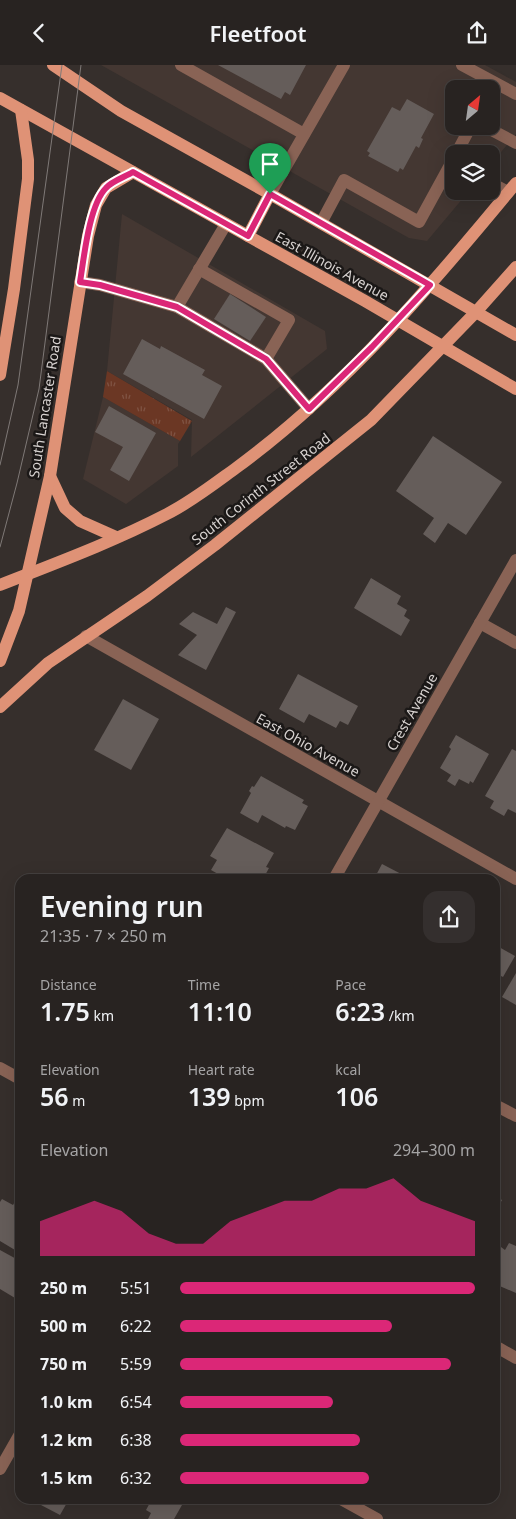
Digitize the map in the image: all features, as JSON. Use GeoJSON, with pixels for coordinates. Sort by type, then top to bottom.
{"type":"FeatureCollection","features":[{"type":"Feature","properties":{"kind":"main road"},"geometry":{"type":"LineString","coordinates":[[53,65],[121,111],[516,335]]}},
{"type":"Feature","properties":{"kind":"main road","name":"East Illinois Avenue"},"geometry":{"type":"LineString","coordinates":[[0,98],[248,236],[516,389]]}},
{"type":"Feature","properties":{"kind":"main road"},"geometry":{"type":"LineString","coordinates":[[0,375],[14,289],[28,179],[28,160],[21,110]]}},
{"type":"Feature","properties":{"kind":"main road","name":"South Lancaster Road"},"geometry":{"type":"LineString","coordinates":[[0,661],[19,611],[50,476],[80,282],[88,236],[96,205],[106,188],[133,172]]}},
{"type":"Feature","properties":{"kind":"main road"},"geometry":{"type":"LineString","coordinates":[[0,585],[168,514],[263,448],[309,409],[398,321],[512,187]]}},
{"type":"Feature","properties":{"kind":"main road"},"geometry":{"type":"LineString","coordinates":[[248,236],[270,194]]}},
{"type":"Feature","properties":{"kind":"main road","name":"South Corinth Street Road"},"geometry":{"type":"LineString","coordinates":[[0,707],[48,663],[154,591],[304,475],[371,420],[476,313],[516,267]]}},
{"type":"Feature","properties":{"kind":"main road"},"geometry":{"type":"LineString","coordinates":[[50,476],[66,508],[80,521],[116,537]]}},
{"type":"Feature","properties":{"kind":"street"},"geometry":{"type":"LineString","coordinates":[[181,65],[304,134]]}},
{"type":"Feature","properties":{"kind":"street"},"geometry":{"type":"LineString","coordinates":[[270,194],[344,65]]}},
{"type":"Feature","properties":{"kind":"street"},"geometry":{"type":"LineString","coordinates":[[462,65],[483,80]]}},
{"type":"Feature","properties":{"kind":"street"},"geometry":{"type":"LineString","coordinates":[[500,89],[516,95]]}},
{"type":"Feature","properties":{"kind":"street"},"geometry":{"type":"LineString","coordinates":[[500,134],[516,143]]}},
{"type":"Feature","properties":{"kind":"street"},"geometry":{"type":"LineString","coordinates":[[321,223],[344,180],[419,222],[445,175]]}},
{"type":"Feature","properties":{"kind":"street"},"geometry":{"type":"LineString","coordinates":[[177,307],[226,224]]}},
{"type":"Feature","properties":{"kind":"street"},"geometry":{"type":"LineString","coordinates":[[199,269],[289,320],[266,359]]}},
{"type":"Feature","properties":{"kind":"street"},"geometry":{"type":"LineString","coordinates":[[80,282],[100,285],[177,307],[266,359],[309,409]]}},
{"type":"Feature","properties":{"kind":"street","name":"Crest Avenue"},"geometry":{"type":"LineString","coordinates":[[337,874],[516,560]]}},
{"type":"Feature","properties":{"kind":"street"},"geometry":{"type":"LineString","coordinates":[[480,623],[516,643]]}},
{"type":"Feature","properties":{"kind":"street","name":"East Ohio Avenue"},"geometry":{"type":"LineString","coordinates":[[86,636],[516,879]]}},
{"type":"Feature","properties":{"kind":"street"},"geometry":{"type":"LineString","coordinates":[[0,1068],[15,1076]]}},
{"type":"Feature","properties":{"kind":"street"},"geometry":{"type":"LineString","coordinates":[[500,1108],[516,1116]]}},
{"type":"Feature","properties":{"kind":"street"},"geometry":{"type":"LineString","coordinates":[[500,1349],[516,1358]]}},
{"type":"Feature","properties":{"kind":"street"},"geometry":{"type":"LineString","coordinates":[[0,1469],[15,1443]]}},
{"type":"Feature","properties":{"kind":"street"},"geometry":{"type":"LineString","coordinates":[[350,1504],[377,1519]]}},
{"type":"Feature","properties":{"kind":"shaded area"},"geometry":{"type":"Polygon","coordinates":[[[101,65],[485,65],[516,82],[516,134],[500,153],[500,145],[445,145],[445,200],[461,200],[427,241],[409,238],[101,65]]]}},
{"type":"Feature","properties":{"kind":"shaded area"},"geometry":{"type":"Polygon","coordinates":[[[122,214],[325,331],[327,349],[191,457],[192,420],[107,371],[122,214]]]}},
{"type":"Feature","properties":{"kind":"shaded area"},"geometry":{"type":"Polygon","coordinates":[[[103,397],[180,441],[178,444],[178,466],[126,504],[83,479],[103,397]]]}},
{"type":"Feature","properties":{"kind":"green space"},"geometry":{"type":"Polygon","coordinates":[[[107,371],[192,421],[180,441],[103,397],[107,371]]]}},
{"type":"Feature","properties":{"kind":"building"},"geometry":{"type":"Polygon","coordinates":[[[218,65],[306,65],[290,95],[285,92],[281,99],[218,65]]]}},
{"type":"Feature","properties":{"kind":"building"},"geometry":{"type":"Polygon","coordinates":[[[407,99],[434,114],[421,138],[423,139],[419,148],[416,146],[403,170],[400,168],[398,172],[368,156],[370,153],[367,151],[392,107],[400,111],[407,99]]]}},
{"type":"Feature","properties":{"kind":"building"},"geometry":{"type":"Polygon","coordinates":[[[230,294],[266,317],[250,341],[214,319],[230,294]]]}},
{"type":"Feature","properties":{"kind":"building"},"geometry":{"type":"Polygon","coordinates":[[[142,339],[160,349],[161,346],[205,370],[202,375],[222,386],[204,419],[123,374],[142,339]]]}},
{"type":"Feature","properties":{"kind":"building"},"geometry":{"type":"Polygon","coordinates":[[[109,406],[156,433],[129,481],[110,470],[123,447],[95,432],[109,406]]]}},
{"type":"Feature","properties":{"kind":"building"},"geometry":{"type":"Polygon","coordinates":[[[433,436],[502,482],[466,535],[448,523],[435,543],[423,534],[434,518],[396,491],[433,436]]]}},
{"type":"Feature","properties":{"kind":"building"},"geometry":{"type":"Polygon","coordinates":[[[371,578],[401,596],[397,604],[407,610],[404,616],[410,620],[401,636],[354,608],[371,578]]]}},
{"type":"Feature","properties":{"kind":"building"},"geometry":{"type":"Polygon","coordinates":[[[226,607],[236,612],[206,670],[178,655],[197,635],[179,624],[193,612],[217,624],[226,607]]]}},
{"type":"Feature","properties":{"kind":"building"},"geometry":{"type":"Polygon","coordinates":[[[298,674],[358,706],[348,725],[340,721],[336,728],[309,714],[304,723],[279,709],[298,674]]]}},
{"type":"Feature","properties":{"kind":"building"},"geometry":{"type":"Polygon","coordinates":[[[123,699],[159,719],[131,770],[94,750],[123,699]]]}},
{"type":"Feature","properties":{"kind":"building"},"geometry":{"type":"Polygon","coordinates":[[[456,735],[489,754],[473,783],[470,781],[469,784],[459,779],[455,786],[447,781],[451,775],[440,768],[451,749],[449,747],[456,735]]]}},
{"type":"Feature","properties":{"kind":"building"},"geometry":{"type":"Polygon","coordinates":[[[512,749],[516,751],[516,813],[508,809],[504,816],[490,808],[494,801],[485,796],[512,749]]]}},
{"type":"Feature","properties":{"kind":"building"},"geometry":{"type":"Polygon","coordinates":[[[261,776],[304,800],[302,803],[308,806],[295,830],[286,826],[285,828],[262,815],[258,823],[240,813],[251,793],[249,791],[261,776]]]}},
{"type":"Feature","properties":{"kind":"building"},"geometry":{"type":"Polygon","coordinates":[[[227,828],[274,853],[266,867],[269,868],[266,874],[218,874],[211,870],[217,860],[210,856],[227,828]]]}},
{"type":"Feature","properties":{"kind":"building"},"geometry":{"type":"Polygon","coordinates":[[[382,864],[401,874],[377,874],[382,864]]]}},
{"type":"Feature","properties":{"kind":"building"},"geometry":{"type":"Polygon","coordinates":[[[500,948],[515,956],[503,977],[500,978],[500,948]]]}},
{"type":"Feature","properties":{"kind":"building"},"geometry":{"type":"Polygon","coordinates":[[[516,973],[516,1005],[502,997],[516,973]]]}},
{"type":"Feature","properties":{"kind":"building"},"geometry":{"type":"Polygon","coordinates":[[[2,1199],[13,1205],[15,1202],[15,1250],[0,1241],[0,1202],[2,1199]]]}},
{"type":"Feature","properties":{"kind":"building"},"geometry":{"type":"Polygon","coordinates":[[[509,1243],[516,1246],[516,1293],[500,1286],[500,1249],[501,1247],[505,1250],[509,1243]]]}},
{"type":"Feature","properties":{"kind":"building"},"geometry":{"type":"Polygon","coordinates":[[[0,1250],[15,1258],[15,1298],[0,1289],[0,1250]]]}},
{"type":"Feature","properties":{"kind":"building"},"geometry":{"type":"Polygon","coordinates":[[[42,1504],[66,1504],[60,1515],[42,1504]]]}},
{"type":"Feature","properties":{"kind":"building"},"geometry":{"type":"Polygon","coordinates":[[[149,1504],[182,1505],[174,1519],[148,1519],[151,1513],[146,1510],[149,1504]]]}},
{"type":"Feature","properties":{"kind":"tram line"},"geometry":{"type":"LineString","coordinates":[[0,465],[18,385],[62,65]]}},
{"type":"Feature","properties":{"kind":"tram line"},"geometry":{"type":"LineString","coordinates":[[0,547],[39,389],[81,65]]}},
{"type":"Feature","properties":{"kind":"route"},"geometry":{"type":"LineString","coordinates":[[133,172],[248,236],[270,194],[430,285],[398,321],[309,409],[266,359],[177,307],[100,285],[80,282],[88,236],[96,205],[106,188],[133,172]]}}]}
